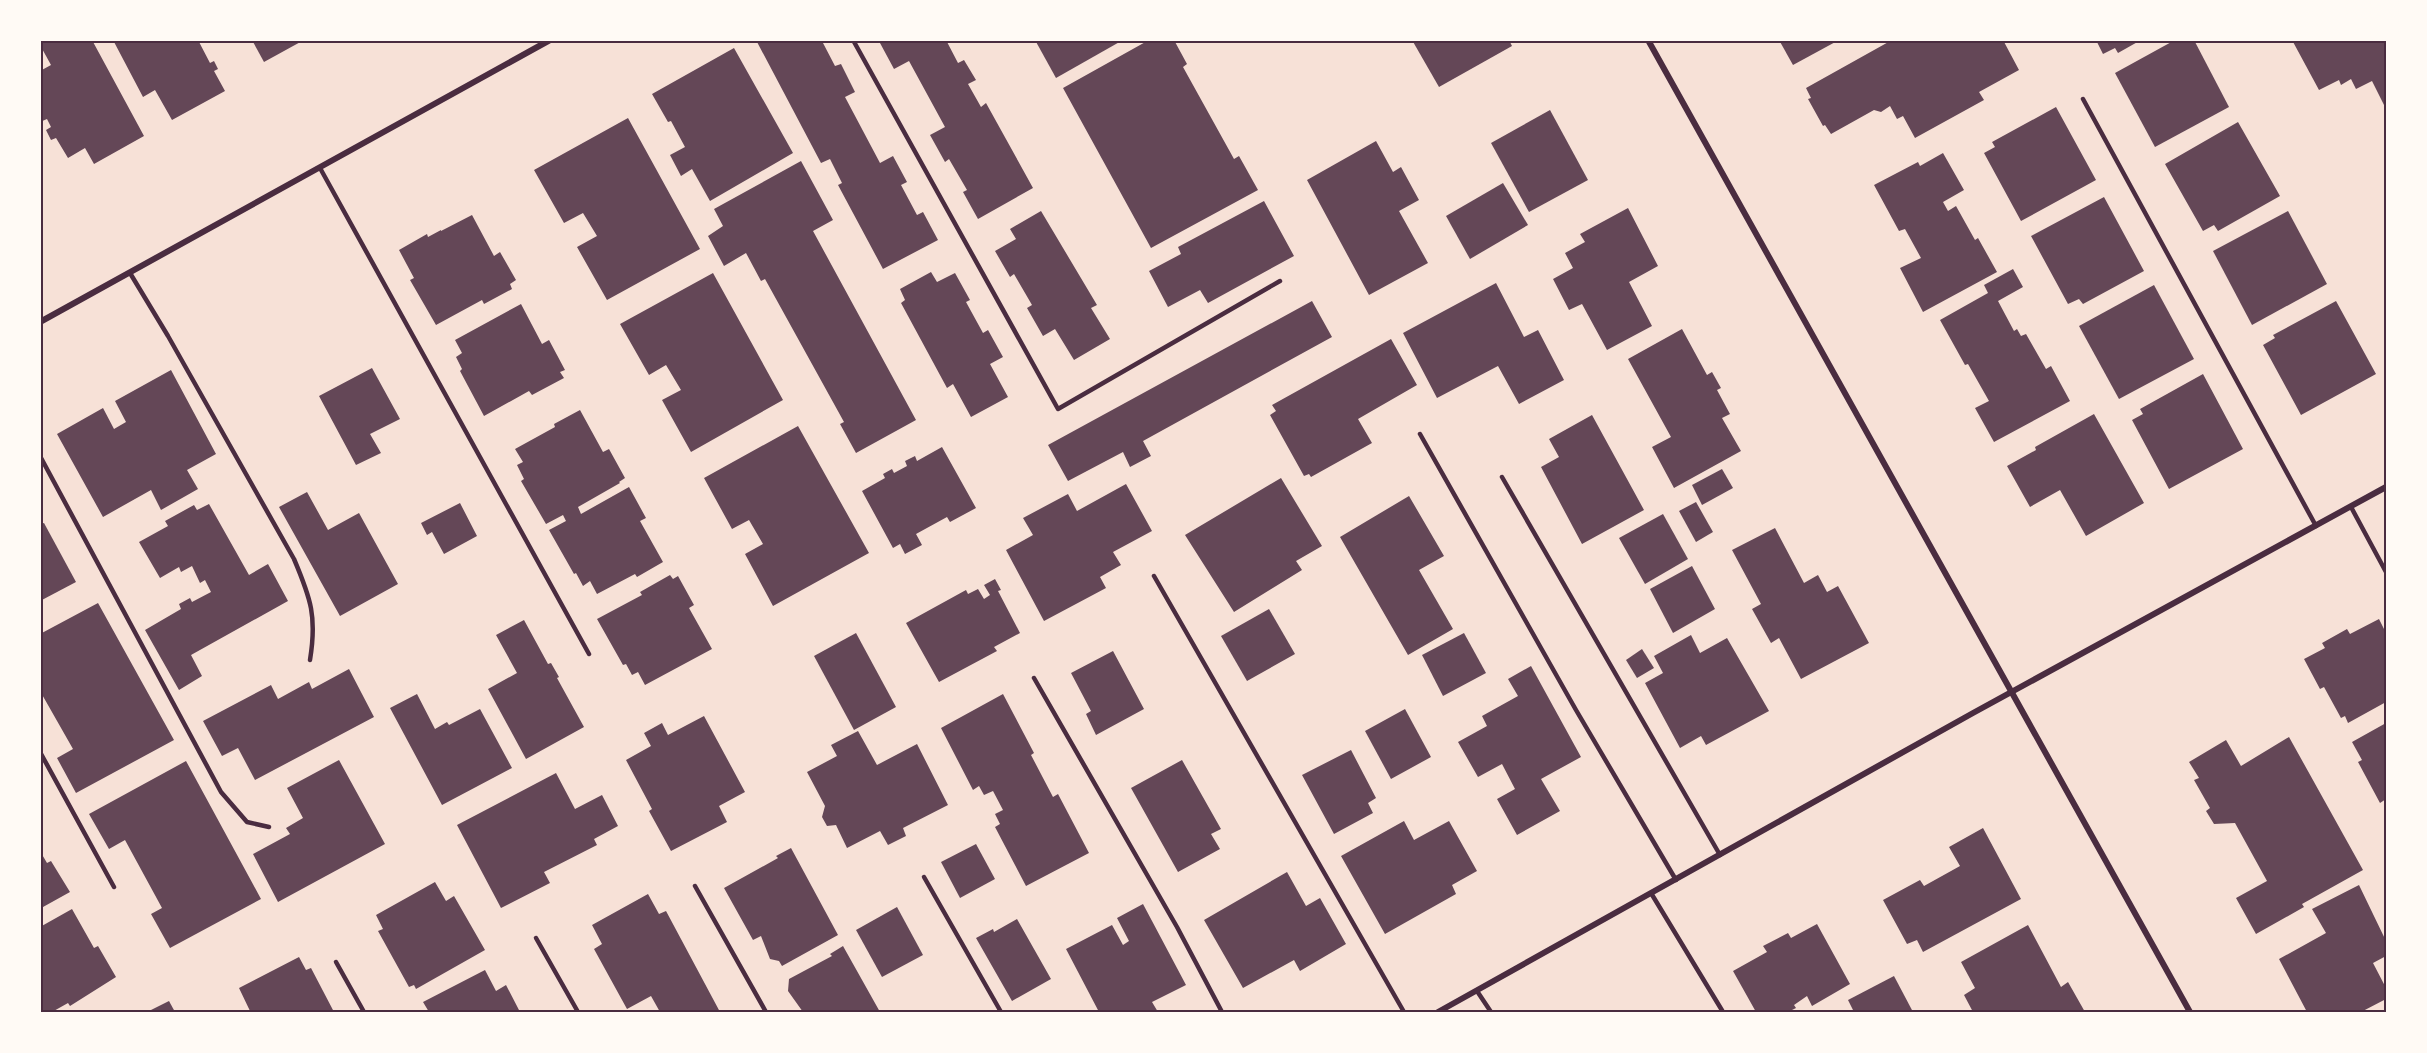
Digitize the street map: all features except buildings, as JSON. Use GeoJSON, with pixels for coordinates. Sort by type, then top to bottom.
{"type":"FeatureCollection","features":[{"type":"Feature","properties":{"kind":"street"},"geometry":{"type":"LineString","coordinates":[[40,322],[550,40]]}},
{"type":"Feature","properties":{"kind":"street"},"geometry":{"type":"LineString","coordinates":[[1648,40],[2190,1012]]}},
{"type":"Feature","properties":{"kind":"street"},"geometry":{"type":"LineString","coordinates":[[1438,1012],[2012,691],[2386,487]]}},
{"type":"Feature","properties":{"kind":"lane"},"geometry":{"type":"LineString","coordinates":[[853,40],[1058,409],[1280,282]]}},
{"type":"Feature","properties":{"kind":"lane"},"geometry":{"type":"LineString","coordinates":[[2083,99],[2316,526]]}},
{"type":"Feature","properties":{"kind":"lane"},"geometry":{"type":"LineString","coordinates":[[320,168],[589,654]]}},
{"type":"Feature","properties":{"kind":"lane"},"geometry":{"type":"LineString","coordinates":[[130,273],[294,559],[307,589],[311,608],[314,633],[310,660]]}},
{"type":"Feature","properties":{"kind":"lane"},"geometry":{"type":"LineString","coordinates":[[1420,434],[1570,700],[1676,880]]}},
{"type":"Feature","properties":{"kind":"lane"},"geometry":{"type":"LineString","coordinates":[[40,456],[221,792],[248,822],[269,826]]}},
{"type":"Feature","properties":{"kind":"lane"},"geometry":{"type":"LineString","coordinates":[[1502,477],[1720,855]]}},
{"type":"Feature","properties":{"kind":"lane"},"geometry":{"type":"LineString","coordinates":[[2351,507],[2386,572]]}},
{"type":"Feature","properties":{"kind":"lane"},"geometry":{"type":"LineString","coordinates":[[1154,576],[1404,1012]]}},
{"type":"Feature","properties":{"kind":"lane"},"geometry":{"type":"LineString","coordinates":[[1034,678],[1177,927],[1222,1012]]}},
{"type":"Feature","properties":{"kind":"lane"},"geometry":{"type":"LineString","coordinates":[[40,752],[114,887]]}},
{"type":"Feature","properties":{"kind":"lane"},"geometry":{"type":"LineString","coordinates":[[924,877],[1001,1012]]}},
{"type":"Feature","properties":{"kind":"lane"},"geometry":{"type":"LineString","coordinates":[[695,886],[766,1012]]}},
{"type":"Feature","properties":{"kind":"lane"},"geometry":{"type":"LineString","coordinates":[[1651,893],[1723,1012]]}},
{"type":"Feature","properties":{"kind":"lane"},"geometry":{"type":"LineString","coordinates":[[536,938],[578,1012]]}},
{"type":"Feature","properties":{"kind":"lane"},"geometry":{"type":"LineString","coordinates":[[336,963],[364,1012]]}},
{"type":"Feature","properties":{"kind":"lane"},"geometry":{"type":"LineString","coordinates":[[1477,991],[1491,1012]]}}]}
